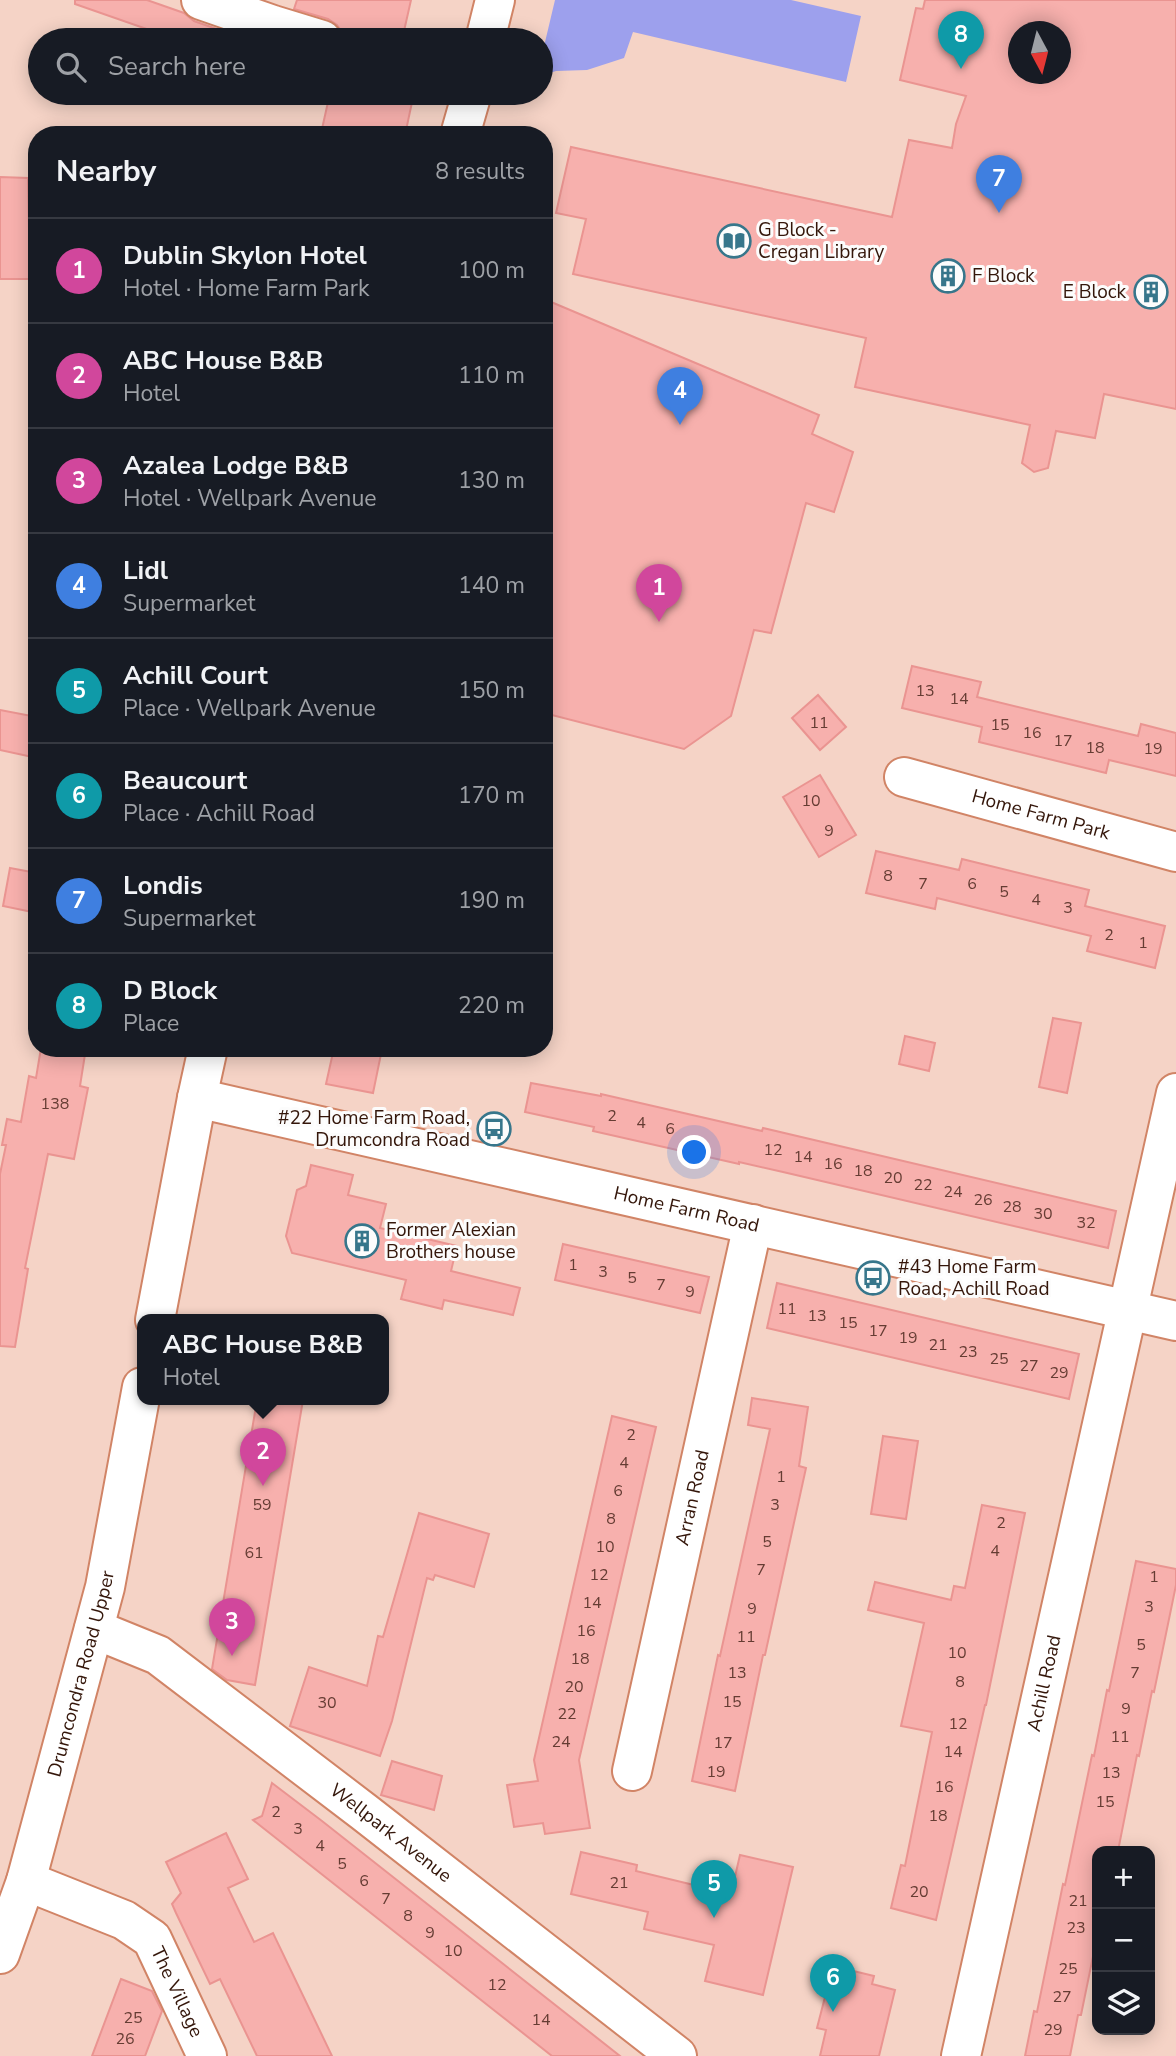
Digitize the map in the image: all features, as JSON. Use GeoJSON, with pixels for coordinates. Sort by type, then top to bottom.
{"type":"FeatureCollection","features":[{"type":"Feature","properties":{"kind":"street"},"geometry":{"type":"LineString","coordinates":[[201,0],[280,28]]}},
{"type":"Feature","properties":{"kind":"street"},"geometry":{"type":"LineString","coordinates":[[488,28],[495,0]]}},
{"type":"Feature","properties":{"kind":"street"},"geometry":{"type":"LineString","coordinates":[[463,126],[469,105]]}},
{"type":"Feature","properties":{"kind":"street","name":"Home Farm Park"},"geometry":{"type":"LineString","coordinates":[[904,777],[1176,852]]}},
{"type":"Feature","properties":{"kind":"street"},"geometry":{"type":"LineString","coordinates":[[156,1314],[206,1057]]}},
{"type":"Feature","properties":{"kind":"street"},"geometry":{"type":"LineString","coordinates":[[1126,1309],[1176,1093]]}},
{"type":"Feature","properties":{"kind":"street","name":"Home Farm Road"},"geometry":{"type":"LineString","coordinates":[[197,1098],[1176,1321]]}},
{"type":"Feature","properties":{"kind":"street","name":"Arran Road"},"geometry":{"type":"LineString","coordinates":[[632,1771],[753,1224]]}},
{"type":"Feature","properties":{"kind":"street","name":"Achill Road"},"geometry":{"type":"LineString","coordinates":[[961,2056],[1126,1309]]}},
{"type":"Feature","properties":{"kind":"street","name":"Drumcondra Road Upper"},"geometry":{"type":"LineString","coordinates":[[0,1954],[26,1881],[94,1629],[139,1405]]}},
{"type":"Feature","properties":{"kind":"street","name":"Wellpark Avenue"},"geometry":{"type":"LineString","coordinates":[[94,1629],[158,1654],[677,2056]]}},
{"type":"Feature","properties":{"kind":"street","name":"The Village"},"geometry":{"type":"LineString","coordinates":[[26,1881],[124,1920],[152,1939],[207,2056]]}},
{"type":"Feature","properties":{"kind":"shaded area"},"geometry":{"type":"Polygon","coordinates":[[[555,0],[791,0],[861,16],[846,82],[633,32],[624,58],[587,70],[553,72],[553,28],[548,28],[555,0]]]}},
{"type":"Feature","properties":{"kind":"building"},"geometry":{"type":"Polygon","coordinates":[[[75,0],[147,0],[184,13],[194,21],[214,28],[144,28],[75,4],[75,0]]]}},
{"type":"Feature","properties":{"kind":"building"},"geometry":{"type":"Polygon","coordinates":[[[297,0],[411,0],[405,28],[339,28],[328,19],[294,9],[297,0]]]}},
{"type":"Feature","properties":{"kind":"building"},"geometry":{"type":"Polygon","coordinates":[[[925,0],[1176,0],[1176,409],[1104,394],[1095,438],[1056,431],[1048,468],[1034,472],[1022,463],[1030,425],[855,387],[866,338],[573,274],[586,219],[556,213],[571,147],[892,217],[909,140],[952,148],[956,124],[966,96],[900,80],[916,8],[923,9],[925,0]]]}},
{"type":"Feature","properties":{"kind":"building"},"geometry":{"type":"Polygon","coordinates":[[[327,105],[411,105],[407,126],[323,126],[327,105]]]}},
{"type":"Feature","properties":{"kind":"building"},"geometry":{"type":"Polygon","coordinates":[[[0,177],[28,178],[28,279],[0,279],[0,177]]]}},
{"type":"Feature","properties":{"kind":"building"},"geometry":{"type":"Polygon","coordinates":[[[553,303],[819,415],[812,434],[853,452],[834,512],[806,503],[771,633],[754,630],[731,716],[684,749],[553,715],[553,303]]]}},
{"type":"Feature","properties":{"kind":"building"},"geometry":{"type":"Polygon","coordinates":[[[912,666],[981,682],[977,697],[1138,736],[1141,724],[1176,733],[1176,776],[1109,760],[1106,773],[979,742],[982,727],[902,708],[912,666]]]}},
{"type":"Feature","properties":{"kind":"building"},"geometry":{"type":"Polygon","coordinates":[[[818,695],[846,727],[820,750],[792,718],[818,695]]]}},
{"type":"Feature","properties":{"kind":"building"},"geometry":{"type":"Polygon","coordinates":[[[0,710],[28,715],[28,756],[0,750],[0,710]]]}},
{"type":"Feature","properties":{"kind":"building"},"geometry":{"type":"Polygon","coordinates":[[[820,775],[856,835],[819,857],[783,797],[820,775]]]}},
{"type":"Feature","properties":{"kind":"building"},"geometry":{"type":"Polygon","coordinates":[[[876,851],[959,870],[962,859],[1089,890],[1085,906],[1165,926],[1155,968],[1087,951],[1091,936],[937,898],[935,909],[866,893],[876,851]]]}},
{"type":"Feature","properties":{"kind":"building"},"geometry":{"type":"Polygon","coordinates":[[[10,868],[28,871],[28,911],[3,906],[10,868]]]}},
{"type":"Feature","properties":{"kind":"building"},"geometry":{"type":"Polygon","coordinates":[[[1053,1018],[1081,1023],[1067,1093],[1039,1087],[1053,1018]]]}},
{"type":"Feature","properties":{"kind":"building"},"geometry":{"type":"Polygon","coordinates":[[[905,1036],[935,1043],[929,1071],[899,1064],[905,1036]]]}},
{"type":"Feature","properties":{"kind":"building"},"geometry":{"type":"Polygon","coordinates":[[[40,1057],[85,1057],[80,1086],[88,1088],[74,1159],[48,1154],[25,1268],[28,1269],[15,1347],[0,1346],[0,1174],[6,1145],[2,1145],[7,1119],[21,1122],[29,1076],[36,1078],[40,1057]]]}},
{"type":"Feature","properties":{"kind":"building"},"geometry":{"type":"Polygon","coordinates":[[[332,1057],[380,1057],[373,1093],[326,1084],[332,1057]]]}},
{"type":"Feature","properties":{"kind":"building"},"geometry":{"type":"Polygon","coordinates":[[[531,1083],[601,1094],[762,1131],[763,1128],[1116,1211],[1108,1248],[739,1162],[593,1131],[594,1127],[525,1112],[531,1083]]]}},
{"type":"Feature","properties":{"kind":"building","name":"Former Alexian Brothers house"},"geometry":{"type":"Polygon","coordinates":[[[311,1165],[353,1175],[348,1195],[386,1204],[380,1228],[457,1246],[451,1271],[520,1288],[513,1315],[444,1300],[442,1309],[401,1299],[406,1280],[292,1253],[286,1236],[297,1190],[306,1186],[311,1165]]]}},
{"type":"Feature","properties":{"kind":"building"},"geometry":{"type":"Polygon","coordinates":[[[563,1244],[709,1277],[700,1313],[555,1280],[563,1244]]]}},
{"type":"Feature","properties":{"kind":"building"},"geometry":{"type":"Polygon","coordinates":[[[777,1283],[1079,1354],[1069,1399],[767,1328],[777,1283]]]}},
{"type":"Feature","properties":{"kind":"building"},"geometry":{"type":"Polygon","coordinates":[[[752,1398],[808,1407],[799,1466],[806,1468],[735,1791],[692,1781],[770,1429],[748,1425],[752,1398]]]}},
{"type":"Feature","properties":{"kind":"building"},"geometry":{"type":"Polygon","coordinates":[[[256,1405],[302,1405],[255,1685],[227,1680],[212,1669],[256,1405]]]}},
{"type":"Feature","properties":{"kind":"building"},"geometry":{"type":"Polygon","coordinates":[[[612,1416],[656,1427],[579,1760],[590,1828],[545,1834],[543,1823],[514,1827],[507,1785],[538,1781],[534,1760],[612,1416]]]}},
{"type":"Feature","properties":{"kind":"building"},"geometry":{"type":"Polygon","coordinates":[[[883,1436],[918,1441],[906,1519],[871,1514],[883,1436]]]}},
{"type":"Feature","properties":{"kind":"building"},"geometry":{"type":"Polygon","coordinates":[[[982,1505],[1025,1513],[986,1705],[936,1920],[891,1908],[901,1865],[905,1866],[932,1732],[901,1726],[924,1623],[868,1610],[875,1582],[951,1600],[954,1586],[965,1588],[982,1505]]]}},
{"type":"Feature","properties":{"kind":"building"},"geometry":{"type":"Polygon","coordinates":[[[419,1513],[489,1534],[474,1587],[435,1575],[433,1580],[427,1578],[392,1721],[380,1756],[290,1726],[309,1667],[367,1686],[378,1636],[383,1637],[419,1513]]]}},
{"type":"Feature","properties":{"kind":"building"},"geometry":{"type":"Polygon","coordinates":[[[1136,1561],[1176,1569],[1176,1585],[1154,1692],[1152,1691],[1139,1756],[1137,1755],[1119,1846],[1092,1846],[1092,1961],[1070,2056],[1025,2056],[1107,1690],[1109,1691],[1136,1561]]]}},
{"type":"Feature","properties":{"kind":"building"},"geometry":{"type":"Polygon","coordinates":[[[392,1761],[442,1776],[434,1810],[381,1795],[392,1761]]]}},
{"type":"Feature","properties":{"kind":"building"},"geometry":{"type":"Polygon","coordinates":[[[272,1783],[620,2056],[552,2056],[253,1820],[262,1816],[272,1783]]]}},
{"type":"Feature","properties":{"kind":"building"},"geometry":{"type":"Polygon","coordinates":[[[226,1833],[248,1879],[228,1888],[254,1942],[273,1933],[332,2056],[257,2056],[220,1979],[210,1984],[176,1913],[172,1904],[181,1893],[166,1862],[226,1833]]]}},
{"type":"Feature","properties":{"kind":"building"},"geometry":{"type":"Polygon","coordinates":[[[581,1852],[637,1865],[636,1871],[731,1894],[740,1855],[793,1867],[763,1995],[705,1981],[714,1945],[644,1929],[648,1912],[571,1894],[581,1852]]]}},
{"type":"Feature","properties":{"kind":"building"},"geometry":{"type":"Polygon","coordinates":[[[833,1966],[874,1976],[872,1984],[895,1990],[879,2056],[820,2056],[826,2030],[817,2028],[833,1966]]]}},
{"type":"Feature","properties":{"kind":"building"},"geometry":{"type":"Polygon","coordinates":[[[121,1979],[152,1991],[162,2011],[145,2056],[92,2056],[121,1979]]]}},
{"type":"Feature","properties":{"kind":"place","name":"D Block"},"geometry":{"type":"Point","coordinates":[961,69]}},
{"type":"Feature","properties":{"kind":"place","name":"Londis"},"geometry":{"type":"Point","coordinates":[999,213]}},
{"type":"Feature","properties":{"kind":"place","name":"G Block - Cregan Library"},"geometry":{"type":"Point","coordinates":[734,241]}},
{"type":"Feature","properties":{"kind":"place","name":"F Block"},"geometry":{"type":"Point","coordinates":[948,276]}},
{"type":"Feature","properties":{"kind":"place","name":"E Block"},"geometry":{"type":"Point","coordinates":[1151,292]}},
{"type":"Feature","properties":{"kind":"place","name":"Lidl"},"geometry":{"type":"Point","coordinates":[680,425]}},
{"type":"Feature","properties":{"kind":"place","name":"Dublin Skylon Hotel"},"geometry":{"type":"Point","coordinates":[659,622]}},
{"type":"Feature","properties":{"kind":"place","name":"#22 Home Farm Road, Drumcondra Road"},"geometry":{"type":"Point","coordinates":[494,1129]}},
{"type":"Feature","properties":{"kind":"place","name":"Former Alexian Brothers house"},"geometry":{"type":"Point","coordinates":[362,1241]}},
{"type":"Feature","properties":{"kind":"place","name":"#43 Home Farm Road, Achill Road"},"geometry":{"type":"Point","coordinates":[873,1278]}},
{"type":"Feature","properties":{"kind":"place","name":"ABC House B&B"},"geometry":{"type":"Point","coordinates":[263,1486]}},
{"type":"Feature","properties":{"kind":"place","name":"Azalea Lodge B&B"},"geometry":{"type":"Point","coordinates":[232,1656]}},
{"type":"Feature","properties":{"kind":"place","name":"Achill Court"},"geometry":{"type":"Point","coordinates":[714,1918]}},
{"type":"Feature","properties":{"kind":"place","name":"Beaucourt"},"geometry":{"type":"Point","coordinates":[833,2012]}}]}
